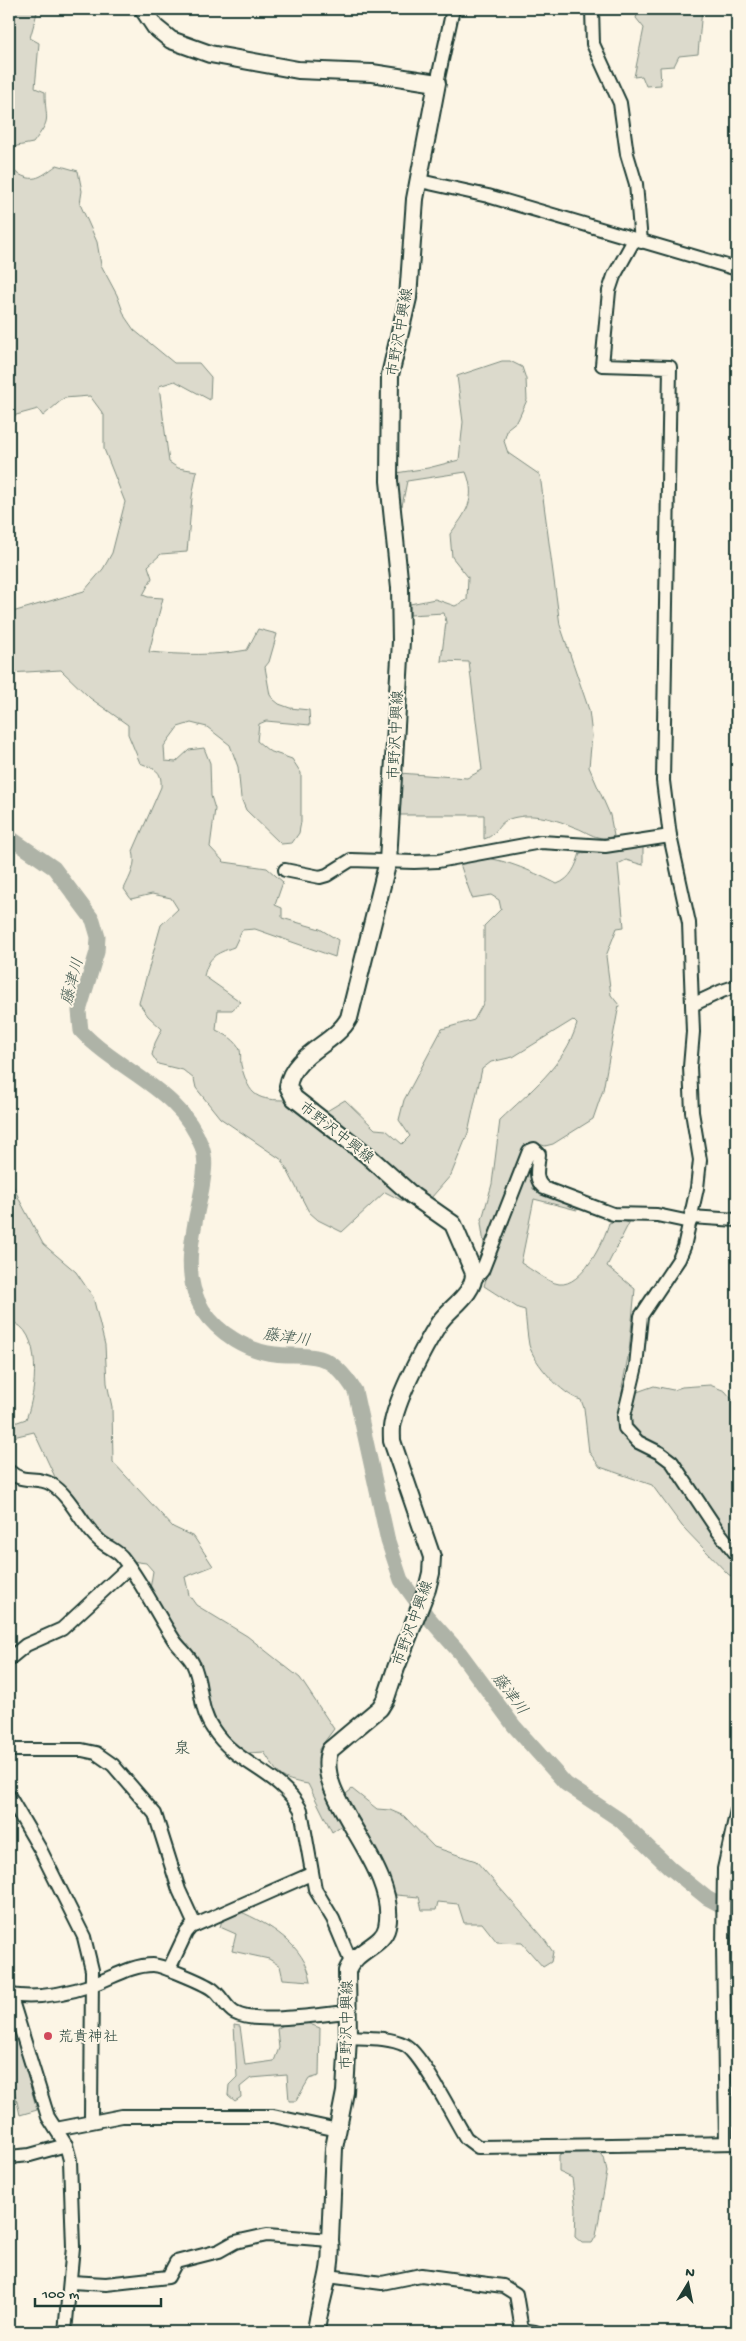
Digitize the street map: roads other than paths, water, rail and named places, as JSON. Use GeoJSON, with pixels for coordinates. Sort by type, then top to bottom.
{"type":"FeatureCollection","features":[{"type":"Feature","properties":{"kind":"main road"},"geometry":{"type":"LineString","coordinates":[[143,9],[155,27],[171,40],[210,54],[298,70],[372,73],[437,83]]}},
{"type":"Feature","properties":{"kind":"main road","name":"市野沢中興線"},"geometry":{"type":"LineString","coordinates":[[316,2332],[319,2308],[332,2254],[330,2240],[334,2148],[345,2092],[348,2037],[347,1971],[351,1962],[358,1954],[383,1937],[387,1930],[389,1904],[387,1893],[374,1863],[337,1796],[327,1771],[326,1759],[330,1750],[380,1708],[386,1698],[427,1589],[432,1557],[392,1441],[392,1423],[402,1397],[440,1323],[470,1289],[474,1280],[474,1273],[453,1224],[413,1196],[367,1154],[294,1098],[288,1086],[292,1074],[311,1053],[339,1033],[349,1018],[388,861],[401,641],[400,588],[389,481],[390,375],[408,298],[412,226],[437,83]]}},
{"type":"Feature","properties":{"kind":"street"},"geometry":{"type":"LineString","coordinates":[[437,83],[453,9]]}},
{"type":"Feature","properties":{"kind":"street"},"geometry":{"type":"LineString","coordinates":[[592,9],[593,44],[620,103],[627,154],[636,184],[637,241],[614,276],[609,291],[602,365],[670,367],[663,781],[670,836],[689,923],[692,1005],[692,1112],[700,1160],[690,1219],[679,1259],[641,1316],[636,1366],[624,1416],[625,1428],[638,1442],[660,1453],[672,1462],[718,1532],[737,1555]]}},
{"type":"Feature","properties":{"kind":"street"},"geometry":{"type":"LineString","coordinates":[[420,181],[488,196],[737,269]]}},
{"type":"Feature","properties":{"kind":"street"},"geometry":{"type":"LineString","coordinates":[[285,870],[320,877],[351,860],[438,861],[541,842],[605,846],[670,836]]}},
{"type":"Feature","properties":{"kind":"street"},"geometry":{"type":"LineString","coordinates":[[692,1005],[737,986]]}},
{"type":"Feature","properties":{"kind":"street"},"geometry":{"type":"LineString","coordinates":[[474,1280],[482,1270],[526,1158],[530,1151],[534,1149],[539,1154],[536,1178],[539,1184],[544,1188],[612,1214],[737,1220]]}},
{"type":"Feature","properties":{"kind":"street"},"geometry":{"type":"LineString","coordinates":[[9,1471],[22,1480],[42,1480],[50,1484],[59,1491],[100,1541],[120,1555],[175,1642],[194,1666],[201,1703],[212,1729],[233,1752],[280,1782],[295,1801],[302,1816],[315,1889],[333,1919],[351,1962]]}},
{"type":"Feature","properties":{"kind":"street"},"geometry":{"type":"LineString","coordinates":[[9,1659],[32,1642],[62,1629],[129,1567]]}},
{"type":"Feature","properties":{"kind":"street"},"geometry":{"type":"LineString","coordinates":[[9,1750],[82,1750],[96,1753],[113,1765],[155,1814],[179,1890],[195,1925]]}},
{"type":"Feature","properties":{"kind":"street"},"geometry":{"type":"LineString","coordinates":[[9,1796],[40,1849],[84,1937],[92,1970],[92,2120]]}},
{"type":"Feature","properties":{"kind":"street"},"geometry":{"type":"LineString","coordinates":[[348,2037],[378,2039],[406,2045],[419,2059],[466,2138],[478,2147],[731,2143],[724,1869],[737,1810]]}},
{"type":"Feature","properties":{"kind":"street"},"geometry":{"type":"LineString","coordinates":[[169,1969],[186,1933],[195,1925],[311,1874]]}},
{"type":"Feature","properties":{"kind":"street"},"geometry":{"type":"LineString","coordinates":[[65,2332],[71,2282],[73,2227],[70,2160],[66,2146],[48,2117],[28,2060],[9,1993],[29,1998],[53,1995],[91,1985],[140,1966],[160,1966],[212,1989],[234,2013],[252,2019],[348,2012]]}},
{"type":"Feature","properties":{"kind":"street"},"geometry":{"type":"LineString","coordinates":[[56,2129],[92,2120],[122,2116],[272,2116],[338,2130]]}},
{"type":"Feature","properties":{"kind":"street"},"geometry":{"type":"LineString","coordinates":[[9,2157],[30,2155],[66,2146]]}},
{"type":"Feature","properties":{"kind":"street"},"geometry":{"type":"LineString","coordinates":[[71,2282],[106,2284],[168,2277],[176,2262],[219,2251],[235,2242],[267,2235],[330,2240]]}},
{"type":"Feature","properties":{"kind":"street"},"geometry":{"type":"LineString","coordinates":[[328,2276],[382,2283],[421,2275],[503,2286],[516,2294],[522,2330],[535,2332]]}},
{"type":"Feature","properties":{"kind":"waterway","name":"藤津川"},"geometry":{"type":"LineString","coordinates":[[9,837],[54,868],[93,920],[98,937],[97,952],[79,1011],[81,1031],[96,1045],[165,1096],[180,1110],[192,1127],[202,1147],[205,1162],[204,1173],[193,1234],[190,1265],[196,1296],[203,1310],[225,1333],[244,1345],[280,1355],[320,1358],[331,1363],[345,1376],[355,1391],[388,1541],[401,1580],[427,1616],[460,1653],[514,1726],[566,1784],[620,1820],[670,1868],[707,1898],[737,1914]]}},
{"type":"Feature","properties":{"kind":"place","name":"荒貴神社"},"geometry":{"type":"Point","coordinates":[48,2036]}},
{"type":"Feature","properties":{"kind":"district","name":"泉"},"geometry":{"type":"Point","coordinates":[182,1747]}}]}
